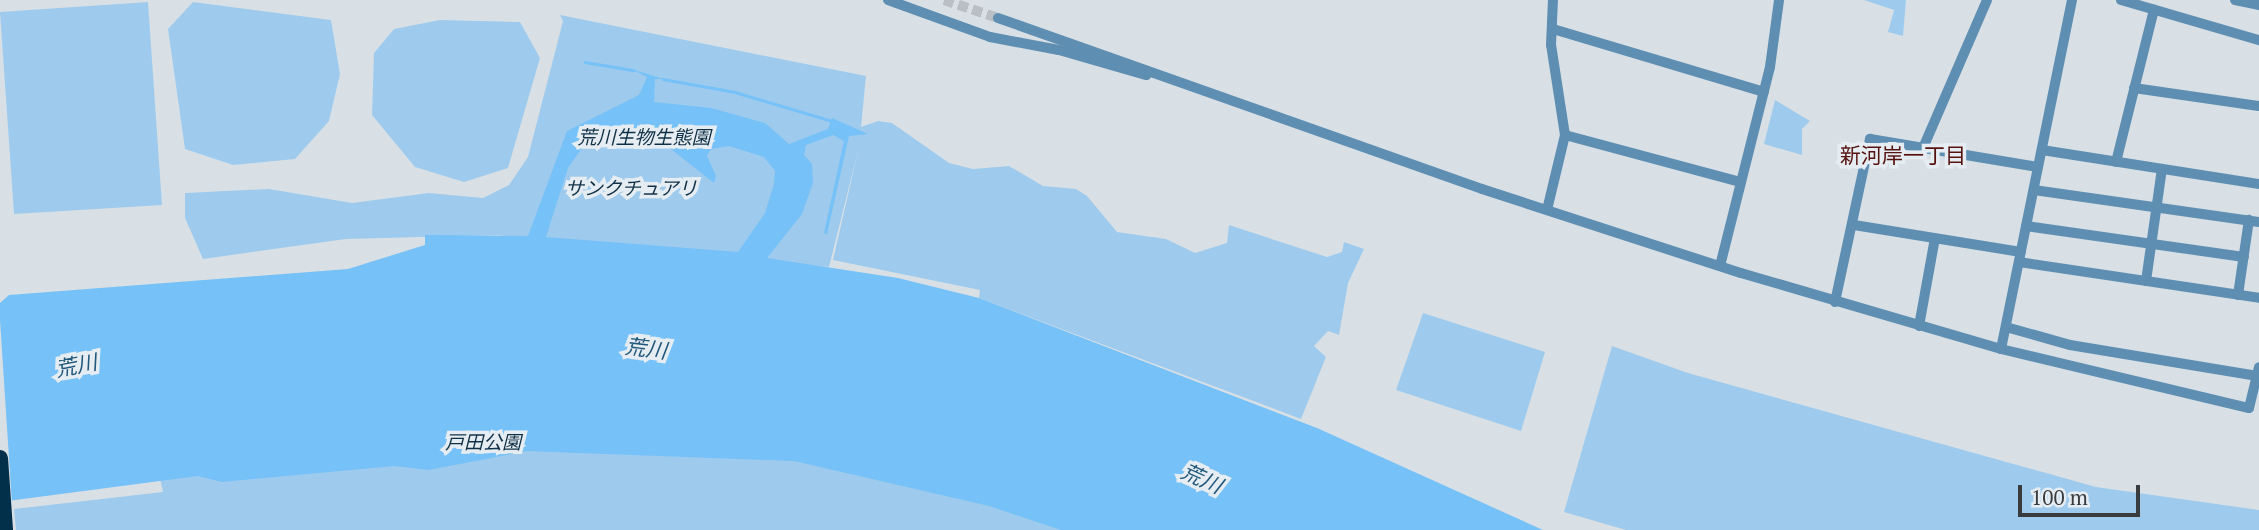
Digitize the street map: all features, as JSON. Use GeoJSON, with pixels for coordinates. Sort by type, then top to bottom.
{"type":"FeatureCollection","features":[{"type":"Feature","properties":{"kind":"highway"},"geometry":{"type":"LineString","coordinates":[[0,458],[5,530]]}},
{"type":"Feature","properties":{"kind":"street"},"geometry":{"type":"LineString","coordinates":[[888,0],[990,37],[1059,50],[1146,75],[1162,75]]}},
{"type":"Feature","properties":{"kind":"street"},"geometry":{"type":"LineString","coordinates":[[1547,210],[1565,135],[1553,29],[1553,0]]}},
{"type":"Feature","properties":{"kind":"street"},"geometry":{"type":"LineString","coordinates":[[1720,266],[1764,92],[1779,0]]}},
{"type":"Feature","properties":{"kind":"street"},"geometry":{"type":"LineString","coordinates":[[1923,148],[1987,0]]}},
{"type":"Feature","properties":{"kind":"street"},"geometry":{"type":"LineString","coordinates":[[2001,349],[2072,0]]}},
{"type":"Feature","properties":{"kind":"street"},"geometry":{"type":"LineString","coordinates":[[2121,0],[2259,40]]}},
{"type":"Feature","properties":{"kind":"street"},"geometry":{"type":"LineString","coordinates":[[2235,0],[2259,5]]}},
{"type":"Feature","properties":{"kind":"street"},"geometry":{"type":"LineString","coordinates":[[2116,162],[2154,10]]}},
{"type":"Feature","properties":{"kind":"street"},"geometry":{"type":"LineString","coordinates":[[998,18],[1547,210],[1835,302],[2001,349],[2254,409],[2258,372],[2070,345],[2006,327]]}},
{"type":"Feature","properties":{"kind":"street"},"geometry":{"type":"LineString","coordinates":[[1553,29],[1764,92]]}},
{"type":"Feature","properties":{"kind":"street"},"geometry":{"type":"LineString","coordinates":[[2134,88],[2259,106]]}},
{"type":"Feature","properties":{"kind":"street"},"geometry":{"type":"LineString","coordinates":[[1565,135],[1741,182]]}},
{"type":"Feature","properties":{"kind":"street"},"geometry":{"type":"LineString","coordinates":[[1835,302],[1854,225],[1870,139],[2038,167]]}},
{"type":"Feature","properties":{"kind":"street"},"geometry":{"type":"LineString","coordinates":[[2042,150],[2259,184]]}},
{"type":"Feature","properties":{"kind":"street"},"geometry":{"type":"LineString","coordinates":[[2146,281],[2162,169]]}},
{"type":"Feature","properties":{"kind":"street"},"geometry":{"type":"LineString","coordinates":[[2034,190],[2254,221],[2244,257],[2238,295]]}},
{"type":"Feature","properties":{"kind":"street"},"geometry":{"type":"LineString","coordinates":[[1854,225],[1935,237],[2020,257],[2146,281],[2259,298]]}},
{"type":"Feature","properties":{"kind":"street"},"geometry":{"type":"LineString","coordinates":[[2026,226],[2244,257]]}},
{"type":"Feature","properties":{"kind":"street"},"geometry":{"type":"LineString","coordinates":[[1919,326],[1935,237]]}},
{"type":"Feature","properties":{"kind":"green space"},"geometry":{"type":"Polygon","coordinates":[[[1864,0],[1906,0],[1903,36],[1888,32],[1894,10],[1864,0]]]}},
{"type":"Feature","properties":{"kind":"green space"},"geometry":{"type":"Polygon","coordinates":[[[148,2],[162,205],[14,214],[0,12],[148,2]]]}},
{"type":"Feature","properties":{"kind":"green space"},"geometry":{"type":"Polygon","coordinates":[[[193,2],[331,20],[340,74],[329,121],[295,159],[233,165],[185,149],[168,29],[193,2]]]}},
{"type":"Feature","properties":{"kind":"green space"},"geometry":{"type":"Polygon","coordinates":[[[560,15],[866,76],[861,127],[878,121],[892,123],[949,163],[973,169],[1009,166],[1043,186],[1076,189],[1087,196],[1117,232],[1166,239],[1195,253],[1227,243],[1229,225],[1327,257],[1342,252],[1344,242],[1364,249],[1348,283],[1339,335],[1328,331],[1314,346],[1326,357],[1301,419],[979,298],[980,290],[833,260],[858,151],[829,267],[498,235],[346,239],[203,259],[185,218],[185,193],[269,189],[352,203],[429,193],[483,198],[509,185],[528,157],[563,21],[560,15]]]}},
{"type":"Feature","properties":{"kind":"green space"},"geometry":{"type":"Polygon","coordinates":[[[440,20],[520,22],[540,58],[508,168],[464,182],[415,167],[372,115],[374,53],[394,29],[440,20]]]}},
{"type":"Feature","properties":{"kind":"green space"},"geometry":{"type":"Polygon","coordinates":[[[1775,100],[1810,121],[1802,129],[1802,155],[1764,144],[1775,100]]]}},
{"type":"Feature","properties":{"kind":"green space"},"geometry":{"type":"Polygon","coordinates":[[[1423,313],[1545,352],[1521,431],[1396,390],[1423,313]]]}},
{"type":"Feature","properties":{"kind":"green space"},"geometry":{"type":"Polygon","coordinates":[[[1612,346],[1688,373],[2096,487],[2259,510],[2259,530],[1626,530],[1564,512],[1612,346]]]}},
{"type":"Feature","properties":{"kind":"green space","name":"戸田公園"},"geometry":{"type":"Polygon","coordinates":[[[397,358],[1266,530],[16,530],[14,509],[163,492],[138,376],[397,358]]]}},
{"type":"Feature","properties":{"kind":"water","name":"荒川"},"geometry":{"type":"Polygon","coordinates":[[[631,69],[664,79],[655,79],[654,102],[711,108],[765,123],[789,144],[828,129],[832,118],[868,134],[849,136],[827,234],[824,233],[844,141],[833,135],[806,145],[804,155],[812,164],[813,183],[802,214],[767,258],[898,278],[979,298],[1317,428],[1543,530],[1061,530],[989,506],[794,461],[526,451],[429,470],[394,466],[222,482],[198,476],[0,502],[0,303],[9,295],[348,269],[425,245],[425,235],[528,236],[567,131],[639,95],[647,77],[631,69]],[[628,132],[586,142],[568,168],[546,237],[738,252],[765,213],[775,171],[764,157],[729,146],[711,149],[707,156],[716,176],[714,183],[662,142],[628,132]]]}},
{"type":"Feature","properties":{"kind":"pier"},"geometry":{"type":"Polygon","coordinates":[[[0,320],[12,504],[0,505],[0,320]]]}},
{"type":"Feature","properties":{"kind":"waterway"},"geometry":{"type":"LineString","coordinates":[[585,62],[633,70]]}},
{"type":"Feature","properties":{"kind":"waterway"},"geometry":{"type":"LineString","coordinates":[[663,79],[735,92],[832,121]]}},
{"type":"Feature","properties":{"kind":"tunnel"},"geometry":{"type":"LineString","coordinates":[[944,0],[998,18]]}},
{"type":"Feature","properties":{"kind":"district","name":"新河岸一丁目"},"geometry":{"type":"Point","coordinates":[1903,155]}},
{"type":"Feature","properties":{"kind":"park label","name":"荒川生物生態園"},"geometry":{"type":"Point","coordinates":[644,137]}},
{"type":"Feature","properties":{"kind":"park label","name":"サンクチュアリ"},"geometry":{"type":"Point","coordinates":[631,188]}}]}
